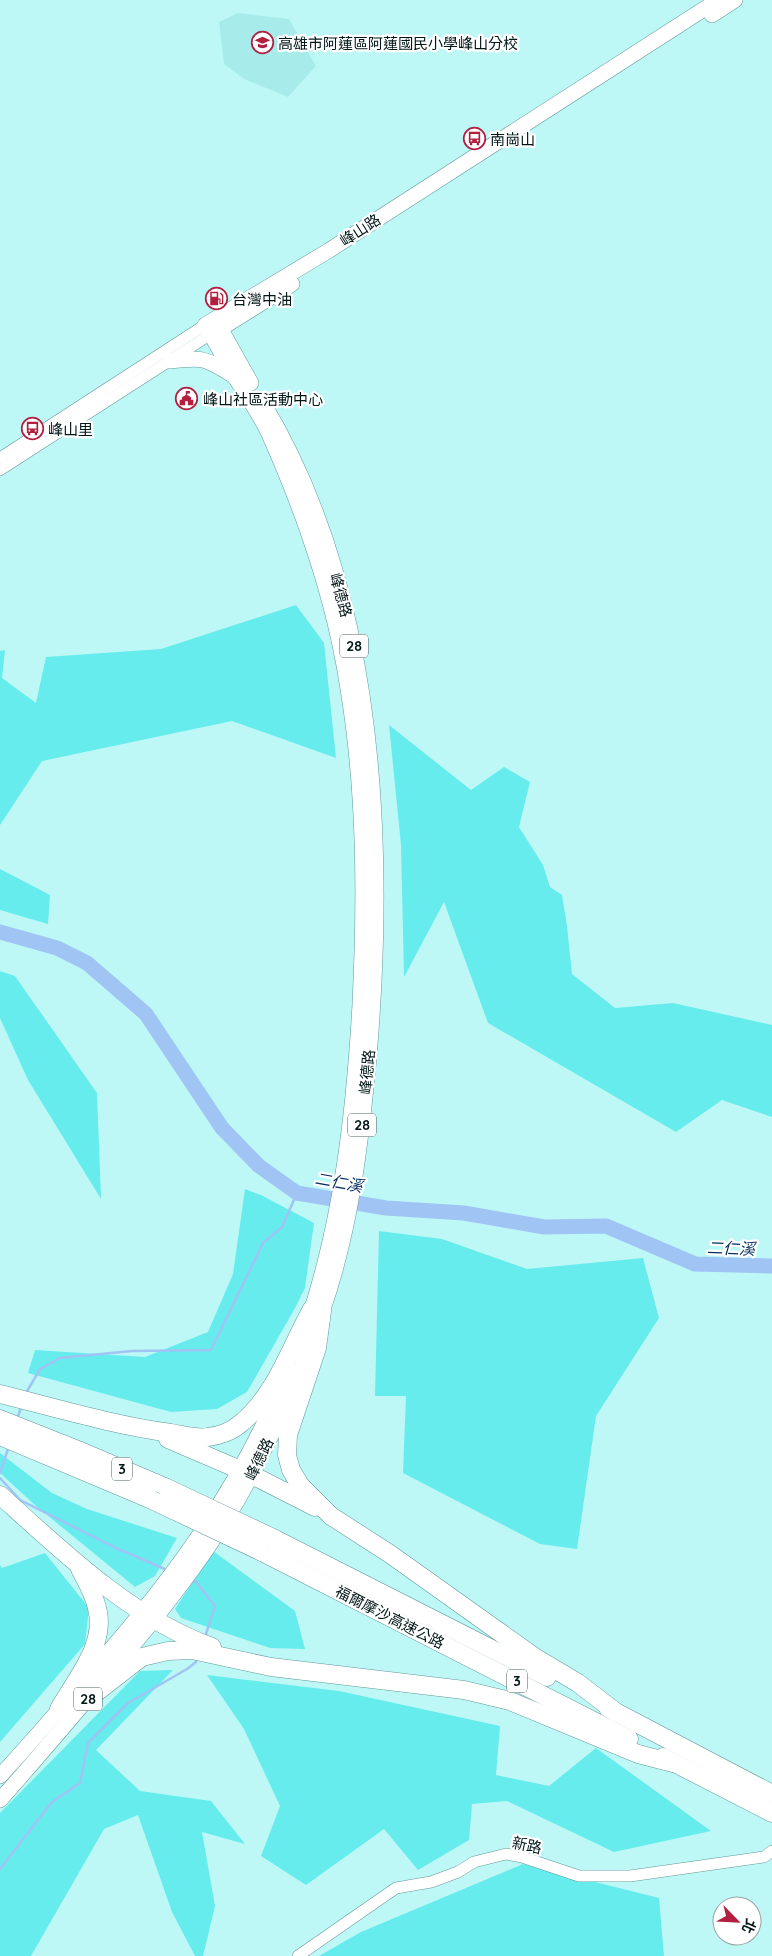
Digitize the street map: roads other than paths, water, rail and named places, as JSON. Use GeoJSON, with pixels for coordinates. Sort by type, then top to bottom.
{"type":"FeatureCollection","features":[{"type":"Feature","properties":{"kind":"highway"},"geometry":{"type":"LineString","coordinates":[[0,1394],[145,1430],[208,1437],[223,1434],[239,1426],[262,1401],[274,1384],[296,1337],[318,1306]]}},
{"type":"Feature","properties":{"kind":"highway"},"geometry":{"type":"LineString","coordinates":[[318,1306],[317,1348],[293,1418],[286,1445],[289,1463],[294,1476],[307,1494],[331,1516]]}},
{"type":"Feature","properties":{"kind":"highway","name":"福爾摩沙高速公路"},"geometry":{"type":"LineString","coordinates":[[0,1419],[152,1500],[267,1545],[617,1713],[772,1794]]}},
{"type":"Feature","properties":{"kind":"highway"},"geometry":{"type":"LineString","coordinates":[[145,1430],[245,1472],[331,1516],[390,1554],[536,1658],[578,1683],[617,1713]]}},
{"type":"Feature","properties":{"kind":"highway","name":"福爾摩沙高速公路"},"geometry":{"type":"LineString","coordinates":[[0,1436],[74,1457],[166,1488],[267,1545],[566,1706],[771,1813]]}},
{"type":"Feature","properties":{"kind":"highway"},"geometry":{"type":"LineString","coordinates":[[0,1496],[79,1567],[148,1616],[196,1641],[271,1667]]}},
{"type":"Feature","properties":{"kind":"highway"},"geometry":{"type":"LineString","coordinates":[[59,1709],[92,1654],[100,1626],[98,1609],[93,1594],[79,1567]]}},
{"type":"Feature","properties":{"kind":"highway"},"geometry":{"type":"LineString","coordinates":[[89,1698],[142,1657],[168,1651],[192,1650],[271,1667],[464,1690],[501,1699],[638,1754],[674,1763]]}},
{"type":"Feature","properties":{"kind":"main road","name":"峰山路"},"geometry":{"type":"LineString","coordinates":[[213,327],[718,0]]}},
{"type":"Feature","properties":{"kind":"main road","name":"峰山路"},"geometry":{"type":"LineString","coordinates":[[213,327],[248,311],[735,0]]}},
{"type":"Feature","properties":{"kind":"main road"},"geometry":{"type":"LineString","coordinates":[[239,374],[235,339],[237,328],[248,311]]}},
{"type":"Feature","properties":{"kind":"main road","name":"峰德路"},"geometry":{"type":"LineString","coordinates":[[0,1800],[89,1698],[204,1540],[287,1399],[344,1229],[357,1164],[365,1099],[370,944],[363,882],[360,806],[353,724],[348,687],[319,566],[293,492],[267,430],[213,327]]}},
{"type":"Feature","properties":{"kind":"main road"},"geometry":{"type":"LineString","coordinates":[[170,361],[194,358],[206,359],[239,374]]}},
{"type":"Feature","properties":{"kind":"main road","name":"峰德路"},"geometry":{"type":"LineString","coordinates":[[0,1776],[59,1709],[148,1616]]}},
{"type":"Feature","properties":{"kind":"street","name":"峰山路"},"geometry":{"type":"LineString","coordinates":[[0,470],[170,361],[213,327]]}},
{"type":"Feature","properties":{"kind":"street","name":"峰山路"},"geometry":{"type":"LineString","coordinates":[[0,458],[213,327]]}},
{"type":"Feature","properties":{"kind":"street","name":"新路"},"geometry":{"type":"LineString","coordinates":[[298,1956],[396,1888],[431,1882],[458,1872],[474,1862],[506,1854],[522,1857],[579,1876],[630,1876],[764,1857],[772,1851]]}},
{"type":"Feature","properties":{"kind":"waterway","name":"二仁溪"},"geometry":{"type":"LineString","coordinates":[[0,932],[57,948],[87,963],[146,1014],[222,1128],[259,1166],[297,1193],[386,1208],[464,1213],[544,1227],[606,1226],[695,1264],[772,1266]]}},
{"type":"Feature","properties":{"kind":"waterway"},"geometry":{"type":"LineString","coordinates":[[26,1393],[40,1369],[60,1358],[132,1351],[211,1350],[263,1243],[282,1227],[297,1193]]}},
{"type":"Feature","properties":{"kind":"waterway"},"geometry":{"type":"LineString","coordinates":[[17,1419],[22,1405]]}},
{"type":"Feature","properties":{"kind":"waterway"},"geometry":{"type":"LineString","coordinates":[[0,1473],[9,1446]]}},
{"type":"Feature","properties":{"kind":"waterway"},"geometry":{"type":"LineString","coordinates":[[0,1478],[20,1500],[116,1548],[167,1570]]}},
{"type":"Feature","properties":{"kind":"waterway"},"geometry":{"type":"LineString","coordinates":[[191,1580],[196,1582],[215,1606],[205,1637]]}},
{"type":"Feature","properties":{"kind":"waterway"},"geometry":{"type":"LineString","coordinates":[[0,1869],[52,1802],[80,1783],[88,1743],[128,1703],[187,1669],[197,1659]]}},
{"type":"Feature","properties":{"kind":"place","name":"高雄市阿蓮區阿蓮國民小學峰山分校"},"geometry":{"type":"Point","coordinates":[262,43]}},
{"type":"Feature","properties":{"kind":"place","name":"南崗山"},"geometry":{"type":"Point","coordinates":[474,139]}},
{"type":"Feature","properties":{"kind":"place","name":"台灣中油"},"geometry":{"type":"Point","coordinates":[216,299]}},
{"type":"Feature","properties":{"kind":"place","name":"峰山社區活動中心"},"geometry":{"type":"Point","coordinates":[187,399]}},
{"type":"Feature","properties":{"kind":"place","name":"峰山里"},"geometry":{"type":"Point","coordinates":[32,429]}}]}
